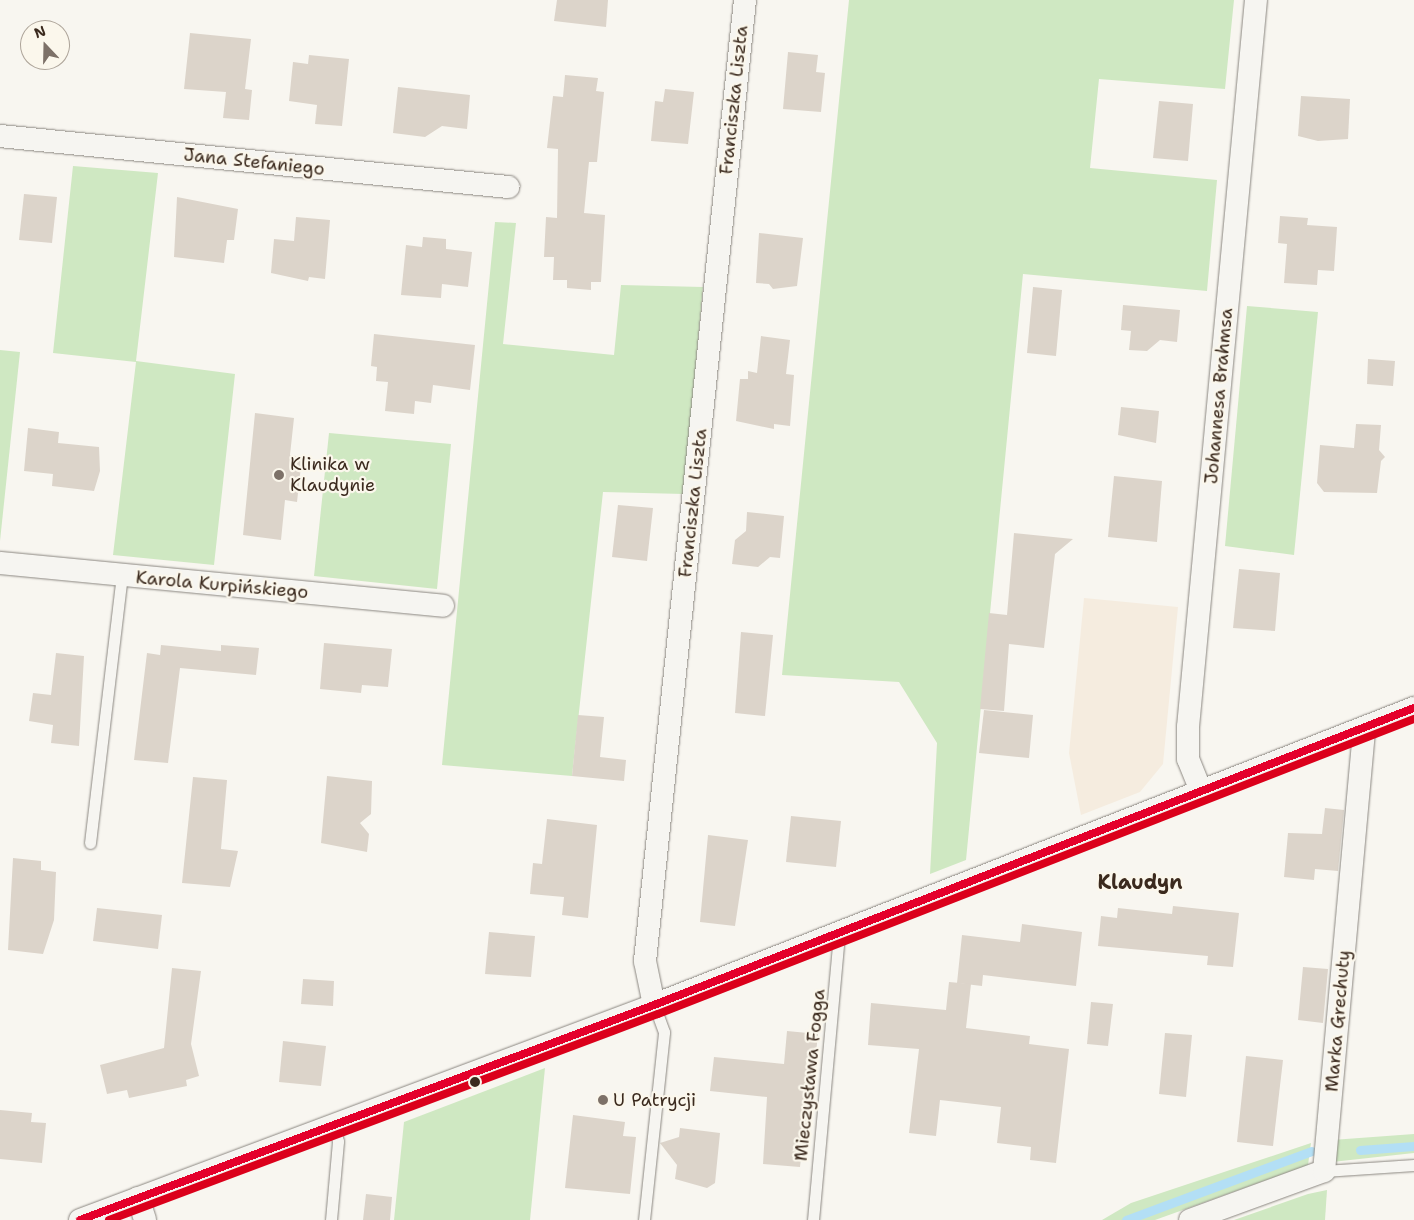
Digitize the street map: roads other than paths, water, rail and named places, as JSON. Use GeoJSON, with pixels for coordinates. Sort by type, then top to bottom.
{"type":"FeatureCollection","features":[{"type":"Feature","properties":{"kind":"street","name":"Franciszka Liszta"},"geometry":{"type":"LineString","coordinates":[[654,1005],[645,961],[745,0]]}},
{"type":"Feature","properties":{"kind":"street","name":"Johannesa Brahmsa"},"geometry":{"type":"LineString","coordinates":[[1201,791],[1188,759],[1188,727],[1256,0]]}},
{"type":"Feature","properties":{"kind":"street","name":"Jana Stefaniego"},"geometry":{"type":"LineString","coordinates":[[0,136],[508,187]]}},
{"type":"Feature","properties":{"kind":"street","name":"Karola Kurpińskiego"},"geometry":{"type":"LineString","coordinates":[[0,563],[443,606]]}},
{"type":"Feature","properties":{"kind":"street"},"geometry":{"type":"LineString","coordinates":[[80,1220],[333,1123],[654,1005],[1414,708]]}},
{"type":"Feature","properties":{"kind":"street","name":"Marka Grechuty"},"geometry":{"type":"LineString","coordinates":[[1324,1171],[1364,729]]}},
{"type":"Feature","properties":{"kind":"street"},"geometry":{"type":"LineString","coordinates":[[1190,1220],[1324,1171]]}},
{"type":"Feature","properties":{"kind":"street"},"geometry":{"type":"LineString","coordinates":[[138,1198],[145,1220]]}},
{"type":"Feature","properties":{"kind":"lane"},"geometry":{"type":"LineString","coordinates":[[90,843],[122,575]]}},
{"type":"Feature","properties":{"kind":"lane","name":"Mieczysława Fogga"},"geometry":{"type":"LineString","coordinates":[[813,1220],[839,933]]}},
{"type":"Feature","properties":{"kind":"lane"},"geometry":{"type":"LineString","coordinates":[[644,1220],[664,1032],[654,1005]]}},
{"type":"Feature","properties":{"kind":"lane"},"geometry":{"type":"LineString","coordinates":[[331,1220],[338,1141],[333,1123]]}},
{"type":"Feature","properties":{"kind":"lane"},"geometry":{"type":"LineString","coordinates":[[1324,1171],[1414,1165]]}},
{"type":"Feature","properties":{"kind":"waterway"},"geometry":{"type":"LineString","coordinates":[[1360,1150],[1414,1146]]}},
{"type":"Feature","properties":{"kind":"waterway"},"geometry":{"type":"LineString","coordinates":[[1126,1220],[1312,1151]]}},
{"type":"Feature","properties":{"kind":"place","name":"Klinika w Klaudynie"},"geometry":{"type":"Point","coordinates":[279,475]}},
{"type":"Feature","properties":{"kind":"place","name":"U Patrycji"},"geometry":{"type":"Point","coordinates":[603,1100]}},
{"type":"Feature","properties":{"kind":"district","name":"Klaudyn"},"geometry":{"type":"Point","coordinates":[1140,882]}}]}
